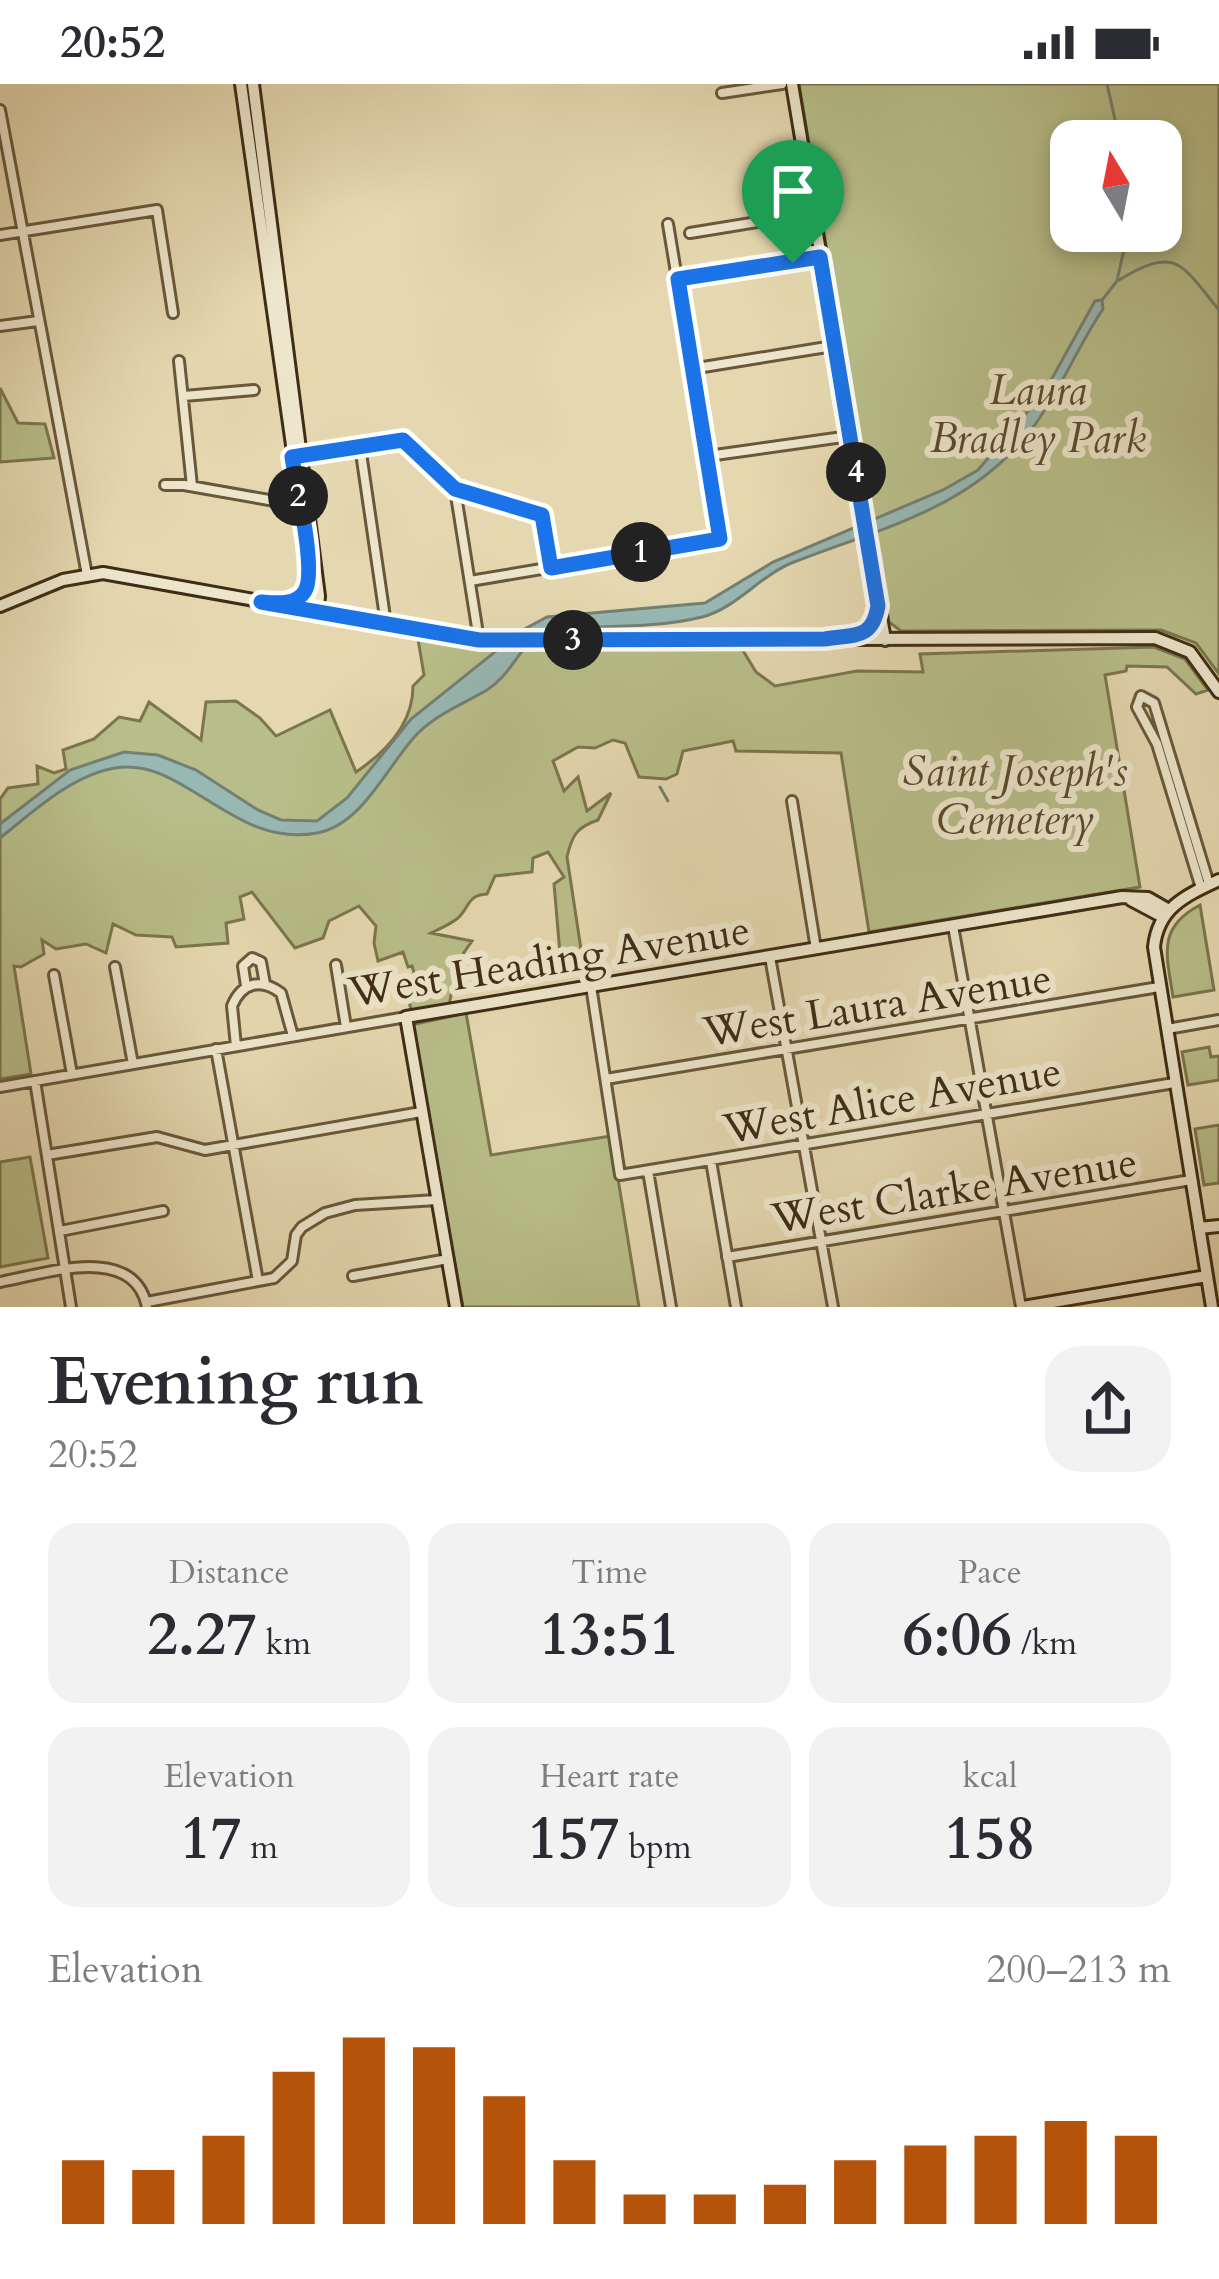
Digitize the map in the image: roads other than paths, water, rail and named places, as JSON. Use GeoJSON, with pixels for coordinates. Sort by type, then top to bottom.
{"type":"FeatureCollection","features":[{"type":"Feature","properties":{"kind":"main road"},"geometry":{"type":"LineString","coordinates":[[241,84],[298,456]]}},
{"type":"Feature","properties":{"kind":"main road"},"geometry":{"type":"LineString","coordinates":[[254,84],[303,500],[311,611]]}},
{"type":"Feature","properties":{"kind":"main road"},"geometry":{"type":"LineString","coordinates":[[792,84],[885,640]]}},
{"type":"Feature","properties":{"kind":"main road"},"geometry":{"type":"LineString","coordinates":[[303,500],[319,596],[318,608],[311,611]]}},
{"type":"Feature","properties":{"kind":"main road"},"geometry":{"type":"LineString","coordinates":[[261,602],[290,601],[305,591],[306,538]]}},
{"type":"Feature","properties":{"kind":"main road"},"geometry":{"type":"LineString","coordinates":[[0,588],[2,604],[87,575],[125,575],[479,640],[1164,640],[1195,656],[1219,692]]}},
{"type":"Feature","properties":{"kind":"main road"},"geometry":{"type":"LineString","coordinates":[[825,639],[866,632],[873,626],[878,606]]}},
{"type":"Feature","properties":{"kind":"main road"},"geometry":{"type":"LineString","coordinates":[[878,606],[884,621],[899,632],[1000,639]]}},
{"type":"Feature","properties":{"kind":"main road"},"geometry":{"type":"LineString","coordinates":[[1210,884],[1166,913],[1154,947],[1212,1307]]}},
{"type":"Feature","properties":{"kind":"main road","name":"West Heading Avenue"},"geometry":{"type":"LineString","coordinates":[[406,1017],[1110,900],[1138,902],[1166,913]]}},
{"type":"Feature","properties":{"kind":"main road"},"geometry":{"type":"LineString","coordinates":[[406,1017],[456,1307]]}},
{"type":"Feature","properties":{"kind":"main road"},"geometry":{"type":"LineString","coordinates":[[1199,1228],[1219,1226]]}},
{"type":"Feature","properties":{"kind":"main road"},"geometry":{"type":"LineString","coordinates":[[1022,1307],[1207,1276]]}},
{"type":"Feature","properties":{"kind":"street"},"geometry":{"type":"LineString","coordinates":[[722,93],[782,84]]}},
{"type":"Feature","properties":{"kind":"street"},"geometry":{"type":"LineString","coordinates":[[0,110],[87,575]]}},
{"type":"Feature","properties":{"kind":"street"},"geometry":{"type":"LineString","coordinates":[[0,235],[157,210],[172,313]]}},
{"type":"Feature","properties":{"kind":"street"},"geometry":{"type":"LineString","coordinates":[[690,233],[812,213]]}},
{"type":"Feature","properties":{"kind":"street"},"geometry":{"type":"LineString","coordinates":[[470,581],[720,539],[668,224]]}},
{"type":"Feature","properties":{"kind":"street"},"geometry":{"type":"LineString","coordinates":[[678,279],[820,257]]}},
{"type":"Feature","properties":{"kind":"street"},"geometry":{"type":"LineString","coordinates":[[0,326],[38,321]]}},
{"type":"Feature","properties":{"kind":"street"},"geometry":{"type":"LineString","coordinates":[[691,369],[833,346]]}},
{"type":"Feature","properties":{"kind":"street"},"geometry":{"type":"LineString","coordinates":[[179,362],[192,486]]}},
{"type":"Feature","properties":{"kind":"street"},"geometry":{"type":"LineString","coordinates":[[184,396],[254,390]]}},
{"type":"Feature","properties":{"kind":"street"},"geometry":{"type":"LineString","coordinates":[[708,456],[850,436]]}},
{"type":"Feature","properties":{"kind":"street"},"geometry":{"type":"LineString","coordinates":[[298,456],[403,440],[455,489],[542,515],[551,568]]}},
{"type":"Feature","properties":{"kind":"street"},"geometry":{"type":"LineString","coordinates":[[360,446],[386,626]]}},
{"type":"Feature","properties":{"kind":"street"},"geometry":{"type":"LineString","coordinates":[[165,485],[286,503],[303,500]]}},
{"type":"Feature","properties":{"kind":"street"},"geometry":{"type":"LineString","coordinates":[[455,489],[479,640]]}},
{"type":"Feature","properties":{"kind":"street"},"geometry":{"type":"LineString","coordinates":[[1141,696],[1154,703],[1210,884],[1157,744],[1137,707],[1141,696]]}},
{"type":"Feature","properties":{"kind":"street"},"geometry":{"type":"LineString","coordinates":[[792,801],[816,949]]}},
{"type":"Feature","properties":{"kind":"street"},"geometry":{"type":"LineString","coordinates":[[952,926],[1022,1307]]}},
{"type":"Feature","properties":{"kind":"street"},"geometry":{"type":"LineString","coordinates":[[770,957],[833,1307]]}},
{"type":"Feature","properties":{"kind":"street"},"geometry":{"type":"LineString","coordinates":[[236,1046],[232,1006],[246,986],[243,966],[251,958],[261,962],[265,984]]}},
{"type":"Feature","properties":{"kind":"street"},"geometry":{"type":"LineString","coordinates":[[336,965],[346,1027]]}},
{"type":"Feature","properties":{"kind":"street"},"geometry":{"type":"LineString","coordinates":[[115,967],[133,1064]]}},
{"type":"Feature","properties":{"kind":"street"},"geometry":{"type":"LineString","coordinates":[[54,975],[72,1074]]}},
{"type":"Feature","properties":{"kind":"street"},"geometry":{"type":"LineString","coordinates":[[246,986],[265,984],[281,993],[293,1036]]}},
{"type":"Feature","properties":{"kind":"street"},"geometry":{"type":"LineString","coordinates":[[590,985],[605,1079]]}},
{"type":"Feature","properties":{"kind":"street","name":"West Laura Avenue"},"geometry":{"type":"LineString","coordinates":[[605,1079],[1159,987]]}},
{"type":"Feature","properties":{"kind":"street","name":"West Heading Avenue"},"geometry":{"type":"LineString","coordinates":[[0,1087],[406,1017]]}},
{"type":"Feature","properties":{"kind":"street"},"geometry":{"type":"LineString","coordinates":[[1166,1029],[1219,1020]]}},
{"type":"Feature","properties":{"kind":"street"},"geometry":{"type":"LineString","coordinates":[[217,1049],[258,1281]]}},
{"type":"Feature","properties":{"kind":"street","name":"West Alice Avenue"},"geometry":{"type":"LineString","coordinates":[[605,1079],[620,1175],[1174,1083]]}},
{"type":"Feature","properties":{"kind":"street"},"geometry":{"type":"LineString","coordinates":[[35,1081],[71,1307]]}},
{"type":"Feature","properties":{"kind":"street"},"geometry":{"type":"LineString","coordinates":[[47,1155],[157,1137],[193,1148],[233,1146],[421,1112]]}},
{"type":"Feature","properties":{"kind":"street"},"geometry":{"type":"LineString","coordinates":[[711,1160],[736,1307]]}},
{"type":"Feature","properties":{"kind":"street"},"geometry":{"type":"LineString","coordinates":[[648,1171],[671,1307]]}},
{"type":"Feature","properties":{"kind":"street","name":"West Clarke Avenue"},"geometry":{"type":"LineString","coordinates":[[727,1257],[1191,1180]]}},
{"type":"Feature","properties":{"kind":"street"},"geometry":{"type":"LineString","coordinates":[[0,1282],[65,1270],[117,1270],[134,1279],[147,1304],[274,1278],[285,1270],[302,1226],[325,1213],[355,1205],[436,1200]]}},
{"type":"Feature","properties":{"kind":"street"},"geometry":{"type":"LineString","coordinates":[[59,1231],[163,1211]]}},
{"type":"Feature","properties":{"kind":"street"},"geometry":{"type":"LineString","coordinates":[[353,1276],[448,1259]]}},
{"type":"Feature","properties":{"kind":"water"},"geometry":{"type":"Polygon","coordinates":[[[1102,300],[1103,309],[1044,412],[984,477],[925,512],[782,568],[715,613],[665,623],[562,627],[540,634],[496,684],[418,733],[361,806],[333,828],[287,834],[260,828],[164,775],[115,768],[68,786],[0,838],[0,824],[70,770],[124,752],[158,755],[196,770],[281,820],[317,821],[347,798],[411,719],[521,631],[547,617],[705,603],[773,562],[943,490],[978,470],[1045,391],[1095,301],[1102,300]]]}},
{"type":"Feature","properties":{"kind":"waterway"},"geometry":{"type":"LineString","coordinates":[[1107,84],[1115,120]]}},
{"type":"Feature","properties":{"kind":"waterway"},"geometry":{"type":"LineString","coordinates":[[1102,300],[1117,281],[1123,252]]}},
{"type":"Feature","properties":{"kind":"waterway"},"geometry":{"type":"LineString","coordinates":[[1119,280],[1166,262],[1186,271],[1219,310]]}},
{"type":"Feature","properties":{"kind":"waterway"},"geometry":{"type":"LineString","coordinates":[[660,787],[668,801]]}},
{"type":"Feature","properties":{"kind":"park label","name":"Laura Bradley Park"},"geometry":{"type":"Point","coordinates":[1038,413]}},
{"type":"Feature","properties":{"kind":"park label","name":"Saint Joseph's Cemetery"},"geometry":{"type":"Point","coordinates":[1015,794]}}]}
